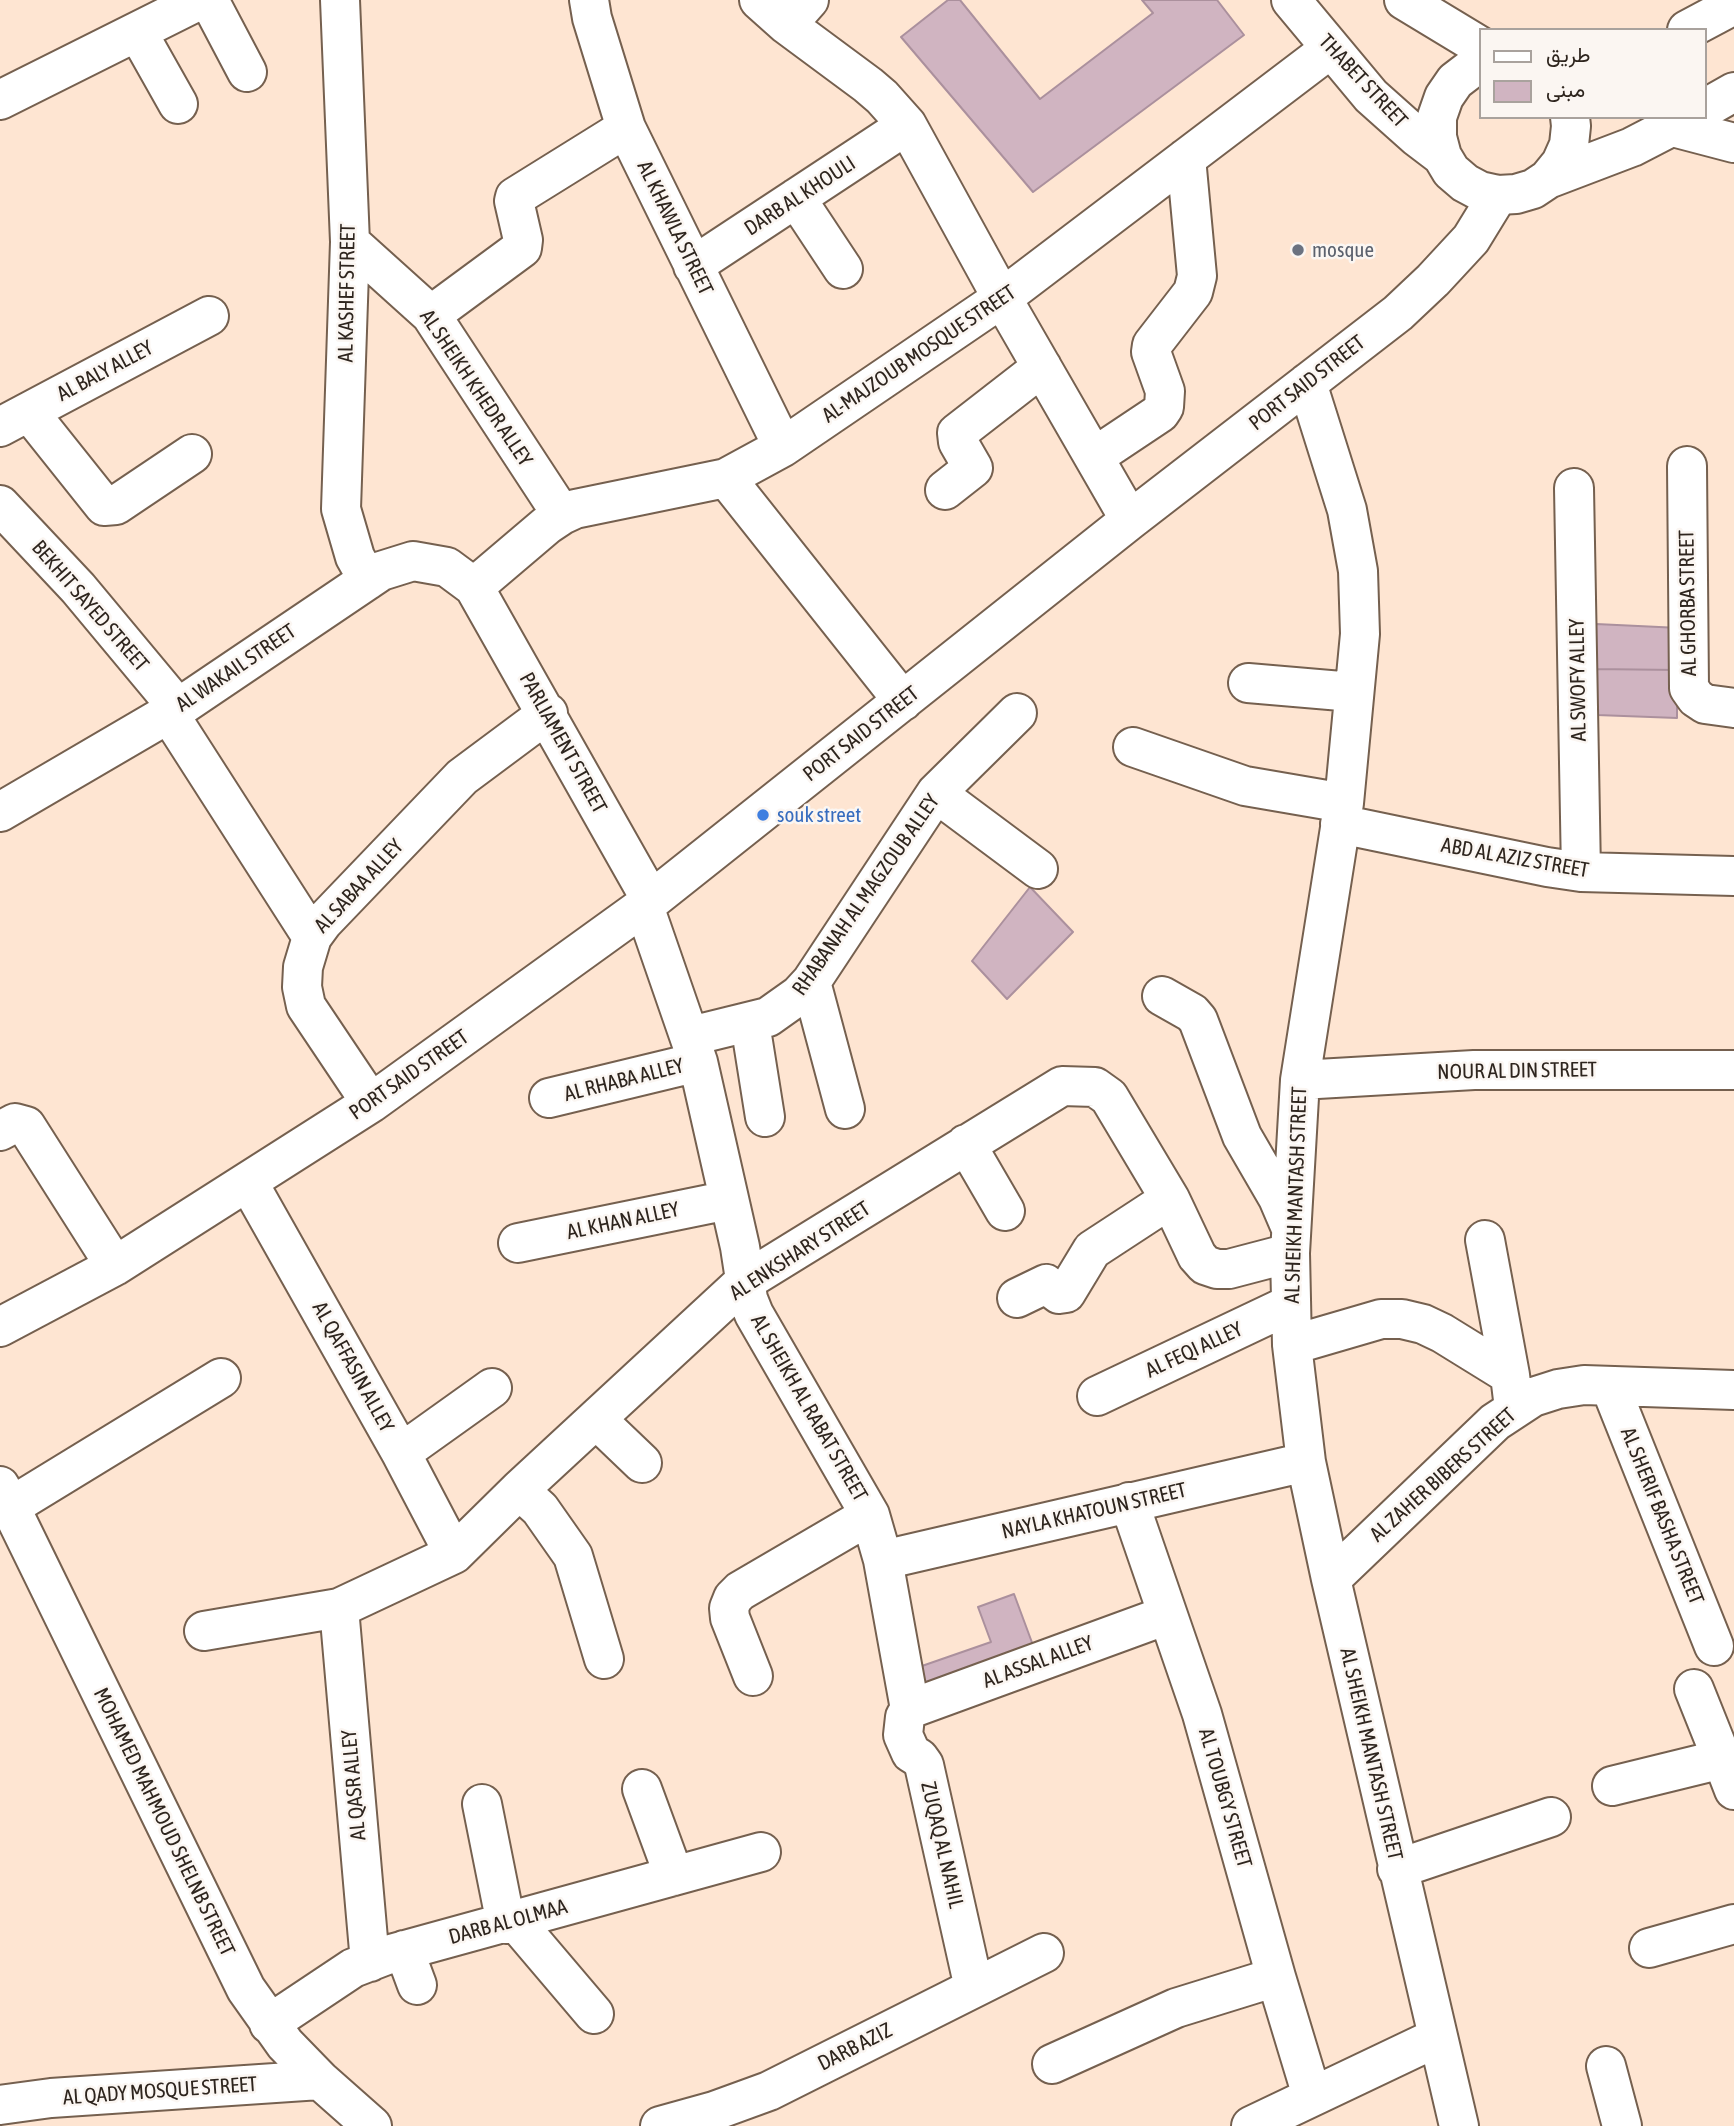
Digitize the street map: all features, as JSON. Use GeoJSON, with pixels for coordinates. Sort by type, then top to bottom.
{"type":"FeatureCollection","features":[{"type":"Feature","properties":{"kind":"street"},"geometry":{"type":"LineString","coordinates":[[0,100],[200,0]]}},
{"type":"Feature","properties":{"kind":"street"},"geometry":{"type":"LineString","coordinates":[[209,0],[247,72]]}},
{"type":"Feature","properties":{"kind":"street","name":"AL KASHEF STREET"},"geometry":{"type":"LineString","coordinates":[[340,0],[351,242],[341,509],[355,557],[368,580]]}},
{"type":"Feature","properties":{"kind":"street","name":"AL KHAWLA STREET"},"geometry":{"type":"LineString","coordinates":[[589,0],[592,18],[626,128],[783,447]]}},
{"type":"Feature","properties":{"kind":"street"},"geometry":{"type":"LineString","coordinates":[[759,0],[798,13],[907,125],[1002,298],[1130,520]]}},
{"type":"Feature","properties":{"kind":"street","name":"THABET STREET"},"geometry":{"type":"LineString","coordinates":[[1291,0],[1371,96],[1442,156],[1451,171],[1465,183],[1480,191],[1498,195]]}},
{"type":"Feature","properties":{"kind":"street"},"geometry":{"type":"LineString","coordinates":[[1404,0],[1478,46]]}},
{"type":"Feature","properties":{"kind":"street"},"geometry":{"type":"LineString","coordinates":[[1691,28],[1734,5]]}},
{"type":"Feature","properties":{"kind":"street"},"geometry":{"type":"LineString","coordinates":[[138,33],[178,104]]}},
{"type":"Feature","properties":{"kind":"street","name":"AL-MAJZOUB MOSQUE STREET"},"geometry":{"type":"LineString","coordinates":[[474,587],[562,515],[575,509],[726,478],[783,447],[1002,298],[1330,49]]}},
{"type":"Feature","properties":{"kind":"street"},"geometry":{"type":"LineString","coordinates":[[1442,156],[1437,137],[1437,117],[1444,97],[1455,81],[1478,66]]}},
{"type":"Feature","properties":{"kind":"street"},"geometry":{"type":"LineString","coordinates":[[1706,107],[1734,92]]}},
{"type":"Feature","properties":{"kind":"street"},"geometry":{"type":"LineString","coordinates":[[1548,179],[1561,163],[1569,145],[1570,119]]}},
{"type":"Feature","properties":{"kind":"street"},"geometry":{"type":"LineString","coordinates":[[1498,195],[1533,189],[1548,179],[1601,160],[1682,119]]}},
{"type":"Feature","properties":{"kind":"street"},"geometry":{"type":"LineString","coordinates":[[1686,119],[1734,143]]}},
{"type":"Feature","properties":{"kind":"street","name":"DARB AL KHOULI"},"geometry":{"type":"LineString","coordinates":[[693,267],[907,125]]}},
{"type":"Feature","properties":{"kind":"street"},"geometry":{"type":"LineString","coordinates":[[431,315],[520,251],[523,240],[515,197],[626,128]]}},
{"type":"Feature","properties":{"kind":"street"},"geometry":{"type":"LineString","coordinates":[[1094,457],[1160,413],[1164,407],[1165,391],[1151,352],[1152,345],[1193,292],[1197,276],[1186,158]]}},
{"type":"Feature","properties":{"kind":"street","name":"PORT SAID STREET"},"geometry":{"type":"LineString","coordinates":[[0,1327],[115,1266],[372,1103],[648,903],[1130,520],[1398,313],[1433,281],[1471,239],[1498,195]]}},
{"type":"Feature","properties":{"kind":"street"},"geometry":{"type":"LineString","coordinates":[[796,198],[844,269]]}},
{"type":"Feature","properties":{"kind":"street","name":"AL SHEIKH KHEDR ALLEY"},"geometry":{"type":"LineString","coordinates":[[351,242],[431,315],[562,515]]}},
{"type":"Feature","properties":{"kind":"street","name":"AL BALY ALLEY"},"geometry":{"type":"LineString","coordinates":[[14,419],[209,316]]}},
{"type":"Feature","properties":{"kind":"street"},"geometry":{"type":"LineString","coordinates":[[945,490],[973,468],[958,442],[957,433],[1042,367]]}},
{"type":"Feature","properties":{"kind":"street","name":"AL SHEIKH MANTASH STREET"},"geometry":{"type":"LineString","coordinates":[[1307,383],[1347,510],[1358,571],[1360,634],[1342,814],[1300,1080],[1290,1239],[1292,1345],[1306,1462],[1397,1868],[1459,2126]]}},
{"type":"Feature","properties":{"kind":"street"},"geometry":{"type":"LineString","coordinates":[[14,419],[104,506],[116,505],[192,454]]}},
{"type":"Feature","properties":{"kind":"street","name":"AL GHORBA STREET"},"geometry":{"type":"LineString","coordinates":[[1687,466],[1689,688],[1704,704],[1734,708]]}},
{"type":"Feature","properties":{"kind":"street"},"geometry":{"type":"LineString","coordinates":[[726,478],[903,701]]}},
{"type":"Feature","properties":{"kind":"street","name":"AL SWOFY ALLEY"},"geometry":{"type":"LineString","coordinates":[[1574,488],[1581,872]]}},
{"type":"Feature","properties":{"kind":"street","name":"BEKHIT SAYED STREET"},"geometry":{"type":"LineString","coordinates":[[0,505],[78,588],[173,711],[312,937]]}},
{"type":"Feature","properties":{"kind":"street","name":"AL WAKAIL STREET"},"geometry":{"type":"LineString","coordinates":[[0,812],[173,711],[381,570],[413,561],[447,567],[474,587]]}},
{"type":"Feature","properties":{"kind":"street","name":"PARLIAMENT STREET"},"geometry":{"type":"LineString","coordinates":[[474,587],[548,713],[648,903]]}},
{"type":"Feature","properties":{"kind":"street"},"geometry":{"type":"LineString","coordinates":[[1248,684],[1353,692]]}},
{"type":"Feature","properties":{"kind":"street","name":"AL SABAA ALLEY"},"geometry":{"type":"LineString","coordinates":[[372,1103],[306,1006],[302,987],[303,967],[312,937],[323,922],[462,777],[548,713]]}},
{"type":"Feature","properties":{"kind":"street","name":"RHABANAH AL MAGZOUB ALLEY"},"geometry":{"type":"LineString","coordinates":[[695,1049],[768,1017],[784,1007],[811,982],[936,793],[1017,713]]}},
{"type":"Feature","properties":{"kind":"street","name":"ABD AL AZIZ STREET"},"geometry":{"type":"LineString","coordinates":[[1133,747],[1245,786],[1547,867],[1581,872],[1734,876]]}},
{"type":"Feature","properties":{"kind":"street"},"geometry":{"type":"LineString","coordinates":[[936,793],[1038,869]]}},
{"type":"Feature","properties":{"kind":"street","name":"AL SHEIKH AL RABAT STREET"},"geometry":{"type":"LineString","coordinates":[[648,903],[695,1049],[740,1247],[744,1282],[754,1314],[870,1515],[883,1560],[910,1710]]}},
{"type":"Feature","properties":{"kind":"street"},"geometry":{"type":"LineString","coordinates":[[811,982],[845,1109]]}},
{"type":"Feature","properties":{"kind":"street"},"geometry":{"type":"LineString","coordinates":[[1162,996],[1192,1013],[1198,1020],[1242,1136],[1278,1198],[1290,1239]]}},
{"type":"Feature","properties":{"kind":"street"},"geometry":{"type":"LineString","coordinates":[[750,1023],[765,1117]]}},
{"type":"Feature","properties":{"kind":"street","name":"AL RHABA ALLEY"},"geometry":{"type":"LineString","coordinates":[[549,1098],[695,1049]]}},
{"type":"Feature","properties":{"kind":"street","name":"NOUR AL DIN STREET"},"geometry":{"type":"LineString","coordinates":[[1300,1080],[1474,1070],[1734,1070]]}},
{"type":"Feature","properties":{"kind":"street","name":"AL ENKSHARY STREET"},"geometry":{"type":"LineString","coordinates":[[204,1631],[339,1608],[454,1554],[519,1490],[744,1282],[1062,1086],[1095,1087],[1109,1097],[1170,1199],[1197,1256],[1205,1265],[1228,1269],[1290,1239]]}},
{"type":"Feature","properties":{"kind":"street"},"geometry":{"type":"LineString","coordinates":[[0,1131],[15,1123],[26,1126],[115,1266]]}},
{"type":"Feature","properties":{"kind":"street"},"geometry":{"type":"LineString","coordinates":[[966,1144],[1005,1211]]}},
{"type":"Feature","properties":{"kind":"street","name":"AL QAFFASIN ALLEY"},"geometry":{"type":"LineString","coordinates":[[248,1181],[401,1453],[454,1554]]}},
{"type":"Feature","properties":{"kind":"street"},"geometry":{"type":"LineString","coordinates":[[1017,1298],[1046,1284],[1059,1294],[1066,1293],[1092,1251],[1170,1199]]}},
{"type":"Feature","properties":{"kind":"street","name":"AL KHAN ALLEY"},"geometry":{"type":"LineString","coordinates":[[518,1243],[729,1200]]}},
{"type":"Feature","properties":{"kind":"street"},"geometry":{"type":"LineString","coordinates":[[1485,1240],[1512,1392]]}},
{"type":"Feature","properties":{"kind":"street","name":"AL FEQI ALLEY"},"geometry":{"type":"LineString","coordinates":[[1097,1396],[1291,1304]]}},
{"type":"Feature","properties":{"kind":"street"},"geometry":{"type":"LineString","coordinates":[[1292,1345],[1381,1319],[1402,1319],[1443,1333],[1512,1392]]}},
{"type":"Feature","properties":{"kind":"street"},"geometry":{"type":"LineString","coordinates":[[5,1497],[221,1378]]}},
{"type":"Feature","properties":{"kind":"street","name":"AL ZAHER BIBERS STREET"},"geometry":{"type":"LineString","coordinates":[[1331,1578],[1495,1422],[1512,1392],[1533,1397],[1584,1385],[1734,1390]]}},
{"type":"Feature","properties":{"kind":"street","name":"AL SHERIF BASHA STREET"},"geometry":{"type":"LineString","coordinates":[[1610,1386],[1714,1646]]}},
{"type":"Feature","properties":{"kind":"street"},"geometry":{"type":"LineString","coordinates":[[401,1453],[492,1388]]}},
{"type":"Feature","properties":{"kind":"street"},"geometry":{"type":"LineString","coordinates":[[596,1419],[642,1463]]}},
{"type":"Feature","properties":{"kind":"street","name":"NAYLA KHATOUN STREET"},"geometry":{"type":"LineString","coordinates":[[883,1560],[1306,1462]]}},
{"type":"Feature","properties":{"kind":"street"},"geometry":{"type":"LineString","coordinates":[[519,1490],[540,1509],[573,1556],[604,1659]]}},
{"type":"Feature","properties":{"kind":"street","name":"MOHAMED MAHMOUD SHELNB STREET"},"geometry":{"type":"LineString","coordinates":[[5,1497],[246,1989],[285,2044],[320,2080],[372,2126]]}},
{"type":"Feature","properties":{"kind":"street","name":"AL TOUBGY STREET"},"geometry":{"type":"LineString","coordinates":[[1129,1503],[1202,1714],[1312,2096]]}},
{"type":"Feature","properties":{"kind":"street"},"geometry":{"type":"LineString","coordinates":[[753,1676],[730,1618],[729,1608],[733,1598],[740,1591],[870,1515]]}},
{"type":"Feature","properties":{"kind":"street","name":"AL QASR ALLEY"},"geometry":{"type":"LineString","coordinates":[[339,1608],[397,1966]]}},
{"type":"Feature","properties":{"kind":"street","name":"AL ASSAL ALLEY"},"geometry":{"type":"LineString","coordinates":[[910,1710],[1167,1615]]}},
{"type":"Feature","properties":{"kind":"street"},"geometry":{"type":"LineString","coordinates":[[1612,1786],[1728,1775],[1695,1689]]}},
{"type":"Feature","properties":{"kind":"street","name":"ZUQAQ AL NAHIL"},"geometry":{"type":"LineString","coordinates":[[910,1710],[905,1717],[903,1735],[911,1753],[924,1765],[974,1988]]}},
{"type":"Feature","properties":{"kind":"street"},"geometry":{"type":"LineString","coordinates":[[642,1789],[674,1876]]}},
{"type":"Feature","properties":{"kind":"street"},"geometry":{"type":"LineString","coordinates":[[482,1804],[510,1923],[594,2014]]}},
{"type":"Feature","properties":{"kind":"street"},"geometry":{"type":"LineString","coordinates":[[1397,1868],[1551,1816]]}},
{"type":"Feature","properties":{"kind":"street","name":"DARB AL OLMAA"},"geometry":{"type":"LineString","coordinates":[[269,2024],[353,1968],[397,1966],[510,1923],[761,1852]]}},
{"type":"Feature","properties":{"kind":"street"},"geometry":{"type":"LineString","coordinates":[[1649,1948],[1734,1924]]}},
{"type":"Feature","properties":{"kind":"street","name":"DARB AZIZ"},"geometry":{"type":"LineString","coordinates":[[660,2126],[750,2114],[974,1988],[1044,1953]]}},
{"type":"Feature","properties":{"kind":"street"},"geometry":{"type":"LineString","coordinates":[[1052,2064],[1176,2008],[1276,1977]]}},
{"type":"Feature","properties":{"kind":"street"},"geometry":{"type":"LineString","coordinates":[[1251,2126],[1438,2037]]}},
{"type":"Feature","properties":{"kind":"street"},"geometry":{"type":"LineString","coordinates":[[1606,2066],[1622,2126]]}},
{"type":"Feature","properties":{"kind":"street","name":"AL QADY MOSQUE STREET"},"geometry":{"type":"LineString","coordinates":[[0,2105],[51,2098],[320,2080]]}},
{"type":"Feature","properties":{"kind":"building"},"geometry":{"type":"Polygon","coordinates":[[[948,0],[960,0],[1040,99],[1153,13],[1142,0],[1217,0],[1244,35],[1033,192],[901,37],[948,0]]]}},
{"type":"Feature","properties":{"kind":"building"},"geometry":{"type":"Polygon","coordinates":[[[1596,624],[1680,628],[1677,670],[1594,669],[1596,624]]]}},
{"type":"Feature","properties":{"kind":"building"},"geometry":{"type":"Polygon","coordinates":[[[1594,669],[1677,670],[1677,718],[1597,715],[1594,669]]]}},
{"type":"Feature","properties":{"kind":"building"},"geometry":{"type":"Polygon","coordinates":[[[1030,887],[1073,932],[1007,999],[972,961],[1030,887]]]}},
{"type":"Feature","properties":{"kind":"building"},"geometry":{"type":"Polygon","coordinates":[[[1014,1594],[1037,1656],[927,1696],[919,1667],[991,1642],[978,1607],[1014,1594]]]}},
{"type":"Feature","properties":{"kind":"place","name":"mosque"},"geometry":{"type":"Point","coordinates":[1298,250]}},
{"type":"Feature","properties":{"kind":"place","name":"souk street"},"geometry":{"type":"Point","coordinates":[763,815]}}]}
